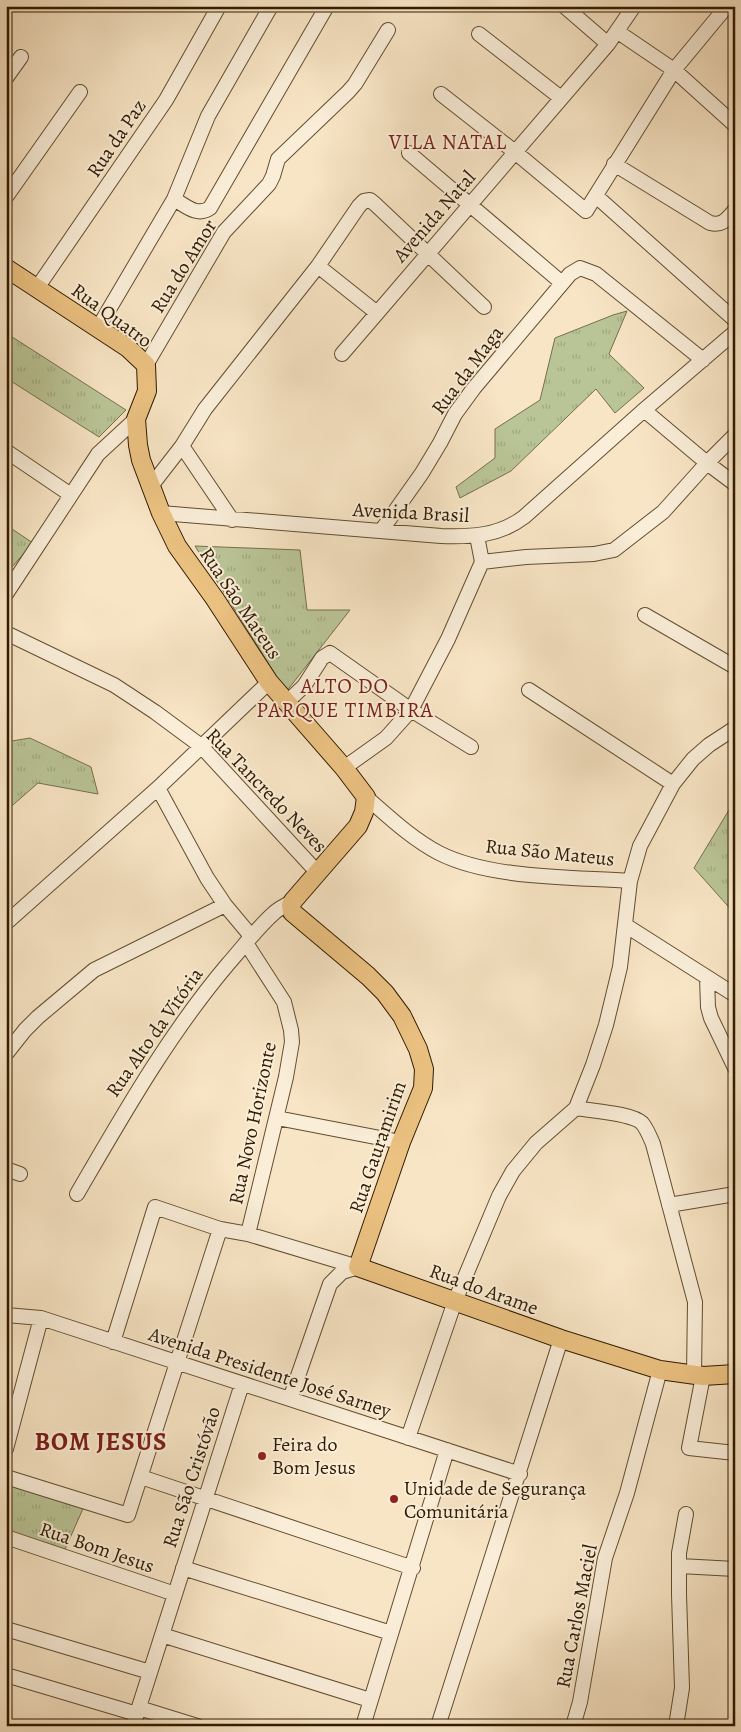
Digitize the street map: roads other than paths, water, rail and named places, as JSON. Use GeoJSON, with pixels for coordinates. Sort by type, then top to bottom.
{"type":"FeatureCollection","features":[{"type":"Feature","properties":{"kind":"main road","name":"Rua Quatro"},"geometry":{"type":"LineString","coordinates":[[6,268],[128,348],[146,365],[147,391],[136,420]]}},
{"type":"Feature","properties":{"kind":"main road","name":"Rua São Mateus"},"geometry":{"type":"LineString","coordinates":[[136,420],[141,460],[161,513],[177,546],[215,599],[269,682],[344,768],[366,798]]}},
{"type":"Feature","properties":{"kind":"main road","name":"Rua Alto da Vitória"},"geometry":{"type":"LineString","coordinates":[[289,907],[358,826],[364,812],[366,798]]}},
{"type":"Feature","properties":{"kind":"main road","name":"Rua Gauramirim"},"geometry":{"type":"LineString","coordinates":[[289,907],[385,993],[402,1016],[418,1049],[424,1069],[423,1088],[401,1142],[358,1267]]}},
{"type":"Feature","properties":{"kind":"main road","name":"Rua do Arame"},"geometry":{"type":"LineString","coordinates":[[358,1267],[560,1339],[660,1370],[699,1375],[735,1374]]}},
{"type":"Feature","properties":{"kind":"street","name":"Rua da Paz"},"geometry":{"type":"LineString","coordinates":[[37,288],[166,100],[220,6]]}},
{"type":"Feature","properties":{"kind":"street"},"geometry":{"type":"LineString","coordinates":[[98,328],[174,199],[208,116],[271,6]]}},
{"type":"Feature","properties":{"kind":"street"},"geometry":{"type":"LineString","coordinates":[[174,199],[198,212],[204,212],[210,208],[327,6]]}},
{"type":"Feature","properties":{"kind":"street"},"geometry":{"type":"LineString","coordinates":[[564,6],[608,44]]}},
{"type":"Feature","properties":{"kind":"street","name":"Avenida Natal"},"geometry":{"type":"LineString","coordinates":[[342,354],[608,44],[634,6]]}},
{"type":"Feature","properties":{"kind":"street"},"geometry":{"type":"LineString","coordinates":[[441,94],[586,211],[674,70],[727,6]]}},
{"type":"Feature","properties":{"kind":"street","name":"Rua do Amor"},"geometry":{"type":"LineString","coordinates":[[146,365],[224,232],[269,184],[278,159],[356,84],[388,30]]}},
{"type":"Feature","properties":{"kind":"street"},"geometry":{"type":"LineString","coordinates":[[618,32],[674,70],[735,126]]}},
{"type":"Feature","properties":{"kind":"street"},"geometry":{"type":"LineString","coordinates":[[479,34],[561,98]]}},
{"type":"Feature","properties":{"kind":"street"},"geometry":{"type":"LineString","coordinates":[[6,78],[21,57]]}},
{"type":"Feature","properties":{"kind":"street"},"geometry":{"type":"LineString","coordinates":[[6,197],[80,92]]}},
{"type":"Feature","properties":{"kind":"street"},"geometry":{"type":"LineString","coordinates":[[409,154],[562,283]]}},
{"type":"Feature","properties":{"kind":"street"},"geometry":{"type":"LineString","coordinates":[[614,164],[710,223],[723,224],[735,210]]}},
{"type":"Feature","properties":{"kind":"street"},"geometry":{"type":"LineString","coordinates":[[596,196],[735,320]]}},
{"type":"Feature","properties":{"kind":"street"},"geometry":{"type":"LineString","coordinates":[[151,486],[182,446],[205,409],[318,266],[364,201],[370,200],[484,307]]}},
{"type":"Feature","properties":{"kind":"street"},"geometry":{"type":"LineString","coordinates":[[318,266],[377,313]]}},
{"type":"Feature","properties":{"kind":"street","name":"Rua da Maga"},"geometry":{"type":"LineString","coordinates":[[380,531],[422,473],[440,444],[455,414],[469,394],[562,283],[570,274],[580,268],[596,274],[703,360]]}},
{"type":"Feature","properties":{"kind":"street","name":"Avenida Brasil"},"geometry":{"type":"LineString","coordinates":[[161,513],[441,536],[477,536],[488,534],[509,527],[524,517],[735,332]]}},
{"type":"Feature","properties":{"kind":"street"},"geometry":{"type":"LineString","coordinates":[[644,410],[735,484]]}},
{"type":"Feature","properties":{"kind":"street"},"geometry":{"type":"LineString","coordinates":[[6,594],[98,454],[136,420]]}},
{"type":"Feature","properties":{"kind":"street"},"geometry":{"type":"LineString","coordinates":[[482,562],[526,557],[594,554],[614,550],[663,512],[735,435]]}},
{"type":"Feature","properties":{"kind":"street"},"geometry":{"type":"LineString","coordinates":[[182,446],[232,520]]}},
{"type":"Feature","properties":{"kind":"street"},"geometry":{"type":"LineString","coordinates":[[6,451],[71,495]]}},
{"type":"Feature","properties":{"kind":"street"},"geometry":{"type":"LineString","coordinates":[[344,768],[386,738],[411,710],[448,639],[482,562],[477,536]]}},
{"type":"Feature","properties":{"kind":"street"},"geometry":{"type":"LineString","coordinates":[[645,615],[735,667]]}},
{"type":"Feature","properties":{"kind":"street","name":"Rua Tancredo Neves"},"geometry":{"type":"LineString","coordinates":[[6,633],[114,685],[201,746],[317,872]]}},
{"type":"Feature","properties":{"kind":"street"},"geometry":{"type":"LineString","coordinates":[[287,702],[304,686],[322,658],[328,653],[333,654],[411,710],[471,747]]}},
{"type":"Feature","properties":{"kind":"street"},"geometry":{"type":"LineString","coordinates":[[6,923],[158,788],[269,682]]}},
{"type":"Feature","properties":{"kind":"street"},"geometry":{"type":"LineString","coordinates":[[529,690],[673,784]]}},
{"type":"Feature","properties":{"kind":"street"},"geometry":{"type":"LineString","coordinates":[[408,1438],[455,1300],[499,1196],[513,1171],[536,1143],[576,1108],[606,1025],[620,967],[630,881],[640,846],[673,784],[693,760],[710,745],[735,728]]}},
{"type":"Feature","properties":{"kind":"street","name":"Rua Novo Horizonte"},"geometry":{"type":"LineString","coordinates":[[158,788],[207,878],[249,940],[284,1002],[292,1030],[292,1042],[286,1077],[248,1234]]}},
{"type":"Feature","properties":{"kind":"street","name":"Rua São Mateus"},"geometry":{"type":"LineString","coordinates":[[366,798],[412,836],[439,853],[468,864],[489,870],[515,873],[630,881]]}},
{"type":"Feature","properties":{"kind":"street"},"geometry":{"type":"LineString","coordinates":[[6,1054],[38,1016],[94,970],[225,905]]}},
{"type":"Feature","properties":{"kind":"street","name":"Rua Alto da Vitória"},"geometry":{"type":"LineString","coordinates":[[77,1194],[130,1102],[168,1042],[212,983],[249,940],[274,913],[289,907]]}},
{"type":"Feature","properties":{"kind":"street"},"geometry":{"type":"LineString","coordinates":[[625,925],[735,995]]}},
{"type":"Feature","properties":{"kind":"street"},"geometry":{"type":"LineString","coordinates":[[707,978],[706,993],[709,1013],[735,1068]]}},
{"type":"Feature","properties":{"kind":"street"},"geometry":{"type":"LineString","coordinates":[[576,1108],[638,1120],[653,1144],[695,1302],[699,1375],[689,1448],[735,1453]]}},
{"type":"Feature","properties":{"kind":"street"},"geometry":{"type":"LineString","coordinates":[[277,1118],[401,1142]]}},
{"type":"Feature","properties":{"kind":"street"},"geometry":{"type":"LineString","coordinates":[[6,1169],[20,1174]]}},
{"type":"Feature","properties":{"kind":"street"},"geometry":{"type":"LineString","coordinates":[[669,1205],[735,1194]]}},
{"type":"Feature","properties":{"kind":"street","name":"Rua do Arame"},"geometry":{"type":"LineString","coordinates":[[113,1342],[155,1207],[220,1229],[248,1234],[358,1267]]}},
{"type":"Feature","properties":{"kind":"street"},"geometry":{"type":"LineString","coordinates":[[6,1477],[128,1515],[220,1229]]}},
{"type":"Feature","properties":{"kind":"street"},"geometry":{"type":"LineString","coordinates":[[290,1399],[330,1284],[342,1272],[358,1267]]}},
{"type":"Feature","properties":{"kind":"street","name":"Avenida Presidente José Sarney"},"geometry":{"type":"LineString","coordinates":[[6,1315],[41,1318],[520,1474]]}},
{"type":"Feature","properties":{"kind":"street"},"geometry":{"type":"LineString","coordinates":[[6,1449],[41,1318]]}},
{"type":"Feature","properties":{"kind":"street"},"geometry":{"type":"LineString","coordinates":[[438,1726],[481,1589],[520,1474],[560,1339]]}},
{"type":"Feature","properties":{"kind":"street","name":"Rua Carlos Maciel"},"geometry":{"type":"LineString","coordinates":[[573,1726],[580,1702],[605,1558],[627,1493],[660,1370]]}},
{"type":"Feature","properties":{"kind":"street","name":"Rua São Cristóvão"},"geometry":{"type":"LineString","coordinates":[[136,1716],[242,1384]]}},
{"type":"Feature","properties":{"kind":"street"},"geometry":{"type":"LineString","coordinates":[[363,1726],[448,1450]]}},
{"type":"Feature","properties":{"kind":"street"},"geometry":{"type":"LineString","coordinates":[[141,1477],[413,1568]]}},
{"type":"Feature","properties":{"kind":"street"},"geometry":{"type":"LineString","coordinates":[[676,1726],[682,1688],[678,1594],[679,1553],[686,1514]]}},
{"type":"Feature","properties":{"kind":"street","name":"Rua Bom Jesus"},"geometry":{"type":"LineString","coordinates":[[6,1537],[175,1594]]}},
{"type":"Feature","properties":{"kind":"street"},"geometry":{"type":"LineString","coordinates":[[680,1566],[735,1569]]}},
{"type":"Feature","properties":{"kind":"street"},"geometry":{"type":"LineString","coordinates":[[183,1568],[391,1633]]}},
{"type":"Feature","properties":{"kind":"street"},"geometry":{"type":"LineString","coordinates":[[6,1629],[150,1672]]}},
{"type":"Feature","properties":{"kind":"street"},"geometry":{"type":"LineString","coordinates":[[162,1635],[370,1700]]}},
{"type":"Feature","properties":{"kind":"street"},"geometry":{"type":"LineString","coordinates":[[6,1675],[136,1716],[197,1726]]}},
{"type":"Feature","properties":{"kind":"place","name":"Feira do Bom Jesus"},"geometry":{"type":"Point","coordinates":[262,1456]}},
{"type":"Feature","properties":{"kind":"place","name":"Unidade de Segurança Comunitária"},"geometry":{"type":"Point","coordinates":[394,1499]}},
{"type":"Feature","properties":{"kind":"district","name":"VILA NATAL"},"geometry":{"type":"Point","coordinates":[448,142]}},
{"type":"Feature","properties":{"kind":"district","name":"ALTO DO PARQUE TIMBIRA"},"geometry":{"type":"Point","coordinates":[345,698]}},
{"type":"Feature","properties":{"kind":"district","name":"BOM JESUS"},"geometry":{"type":"Point","coordinates":[101,1441]}}]}
